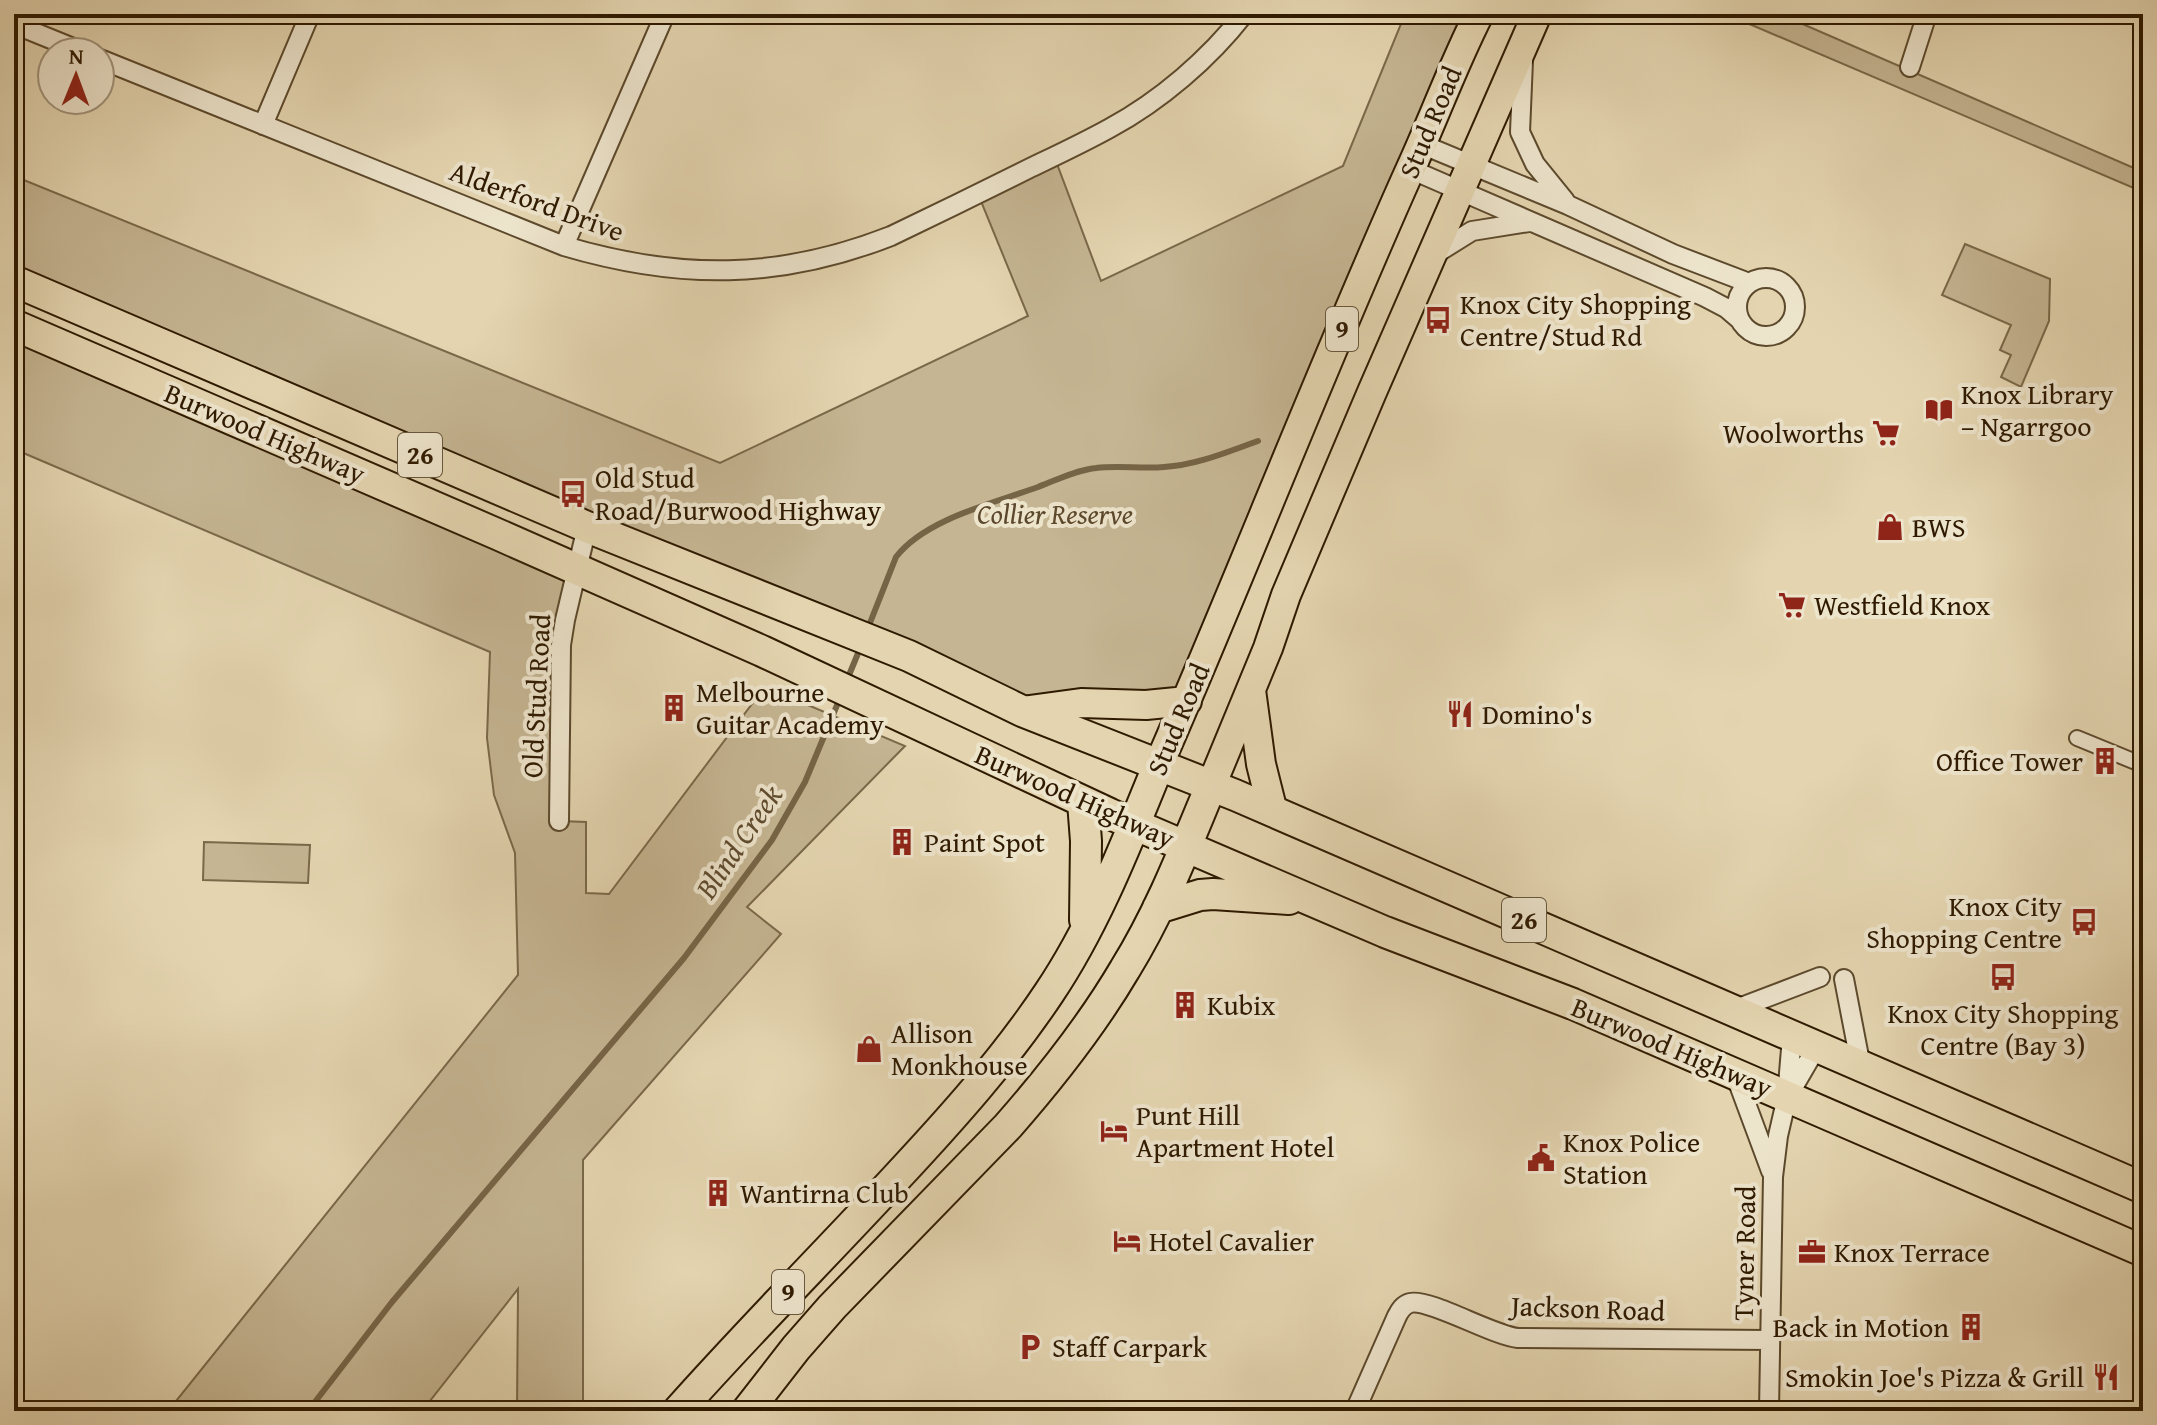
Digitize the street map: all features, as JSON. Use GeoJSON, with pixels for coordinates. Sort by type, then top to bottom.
{"type":"FeatureCollection","features":[{"type":"Feature","properties":{"kind":"highway","name":"Burwood Highway"},"geometry":{"type":"LineString","coordinates":[[14,281],[587,527],[925,664],[1022,711],[1273,812],[2143,1188]]}},
{"type":"Feature","properties":{"kind":"highway","name":"Burwood Highway"},"geometry":{"type":"LineString","coordinates":[[14,325],[762,651],[1083,802],[1385,932],[1573,1004],[2143,1251]]}},
{"type":"Feature","properties":{"kind":"highway","name":"Stud Road"},"geometry":{"type":"LineString","coordinates":[[678,1411],[953,1117],[1042,1003],[1085,934],[1159,764]]}},
{"type":"Feature","properties":{"kind":"highway","name":"Stud Road"},"geometry":{"type":"LineString","coordinates":[[747,1411],[832,1307],[1031,1099],[1077,1041],[1126,969],[1158,908],[1211,786]]}},
{"type":"Feature","properties":{"kind":"highway"},"geometry":{"type":"LineString","coordinates":[[1083,802],[1086,841],[1085,934]]}},
{"type":"Feature","properties":{"kind":"highway"},"geometry":{"type":"LineString","coordinates":[[1158,908],[1213,894],[1311,901]]}},
{"type":"Feature","properties":{"kind":"main road","name":"Stud Road"},"geometry":{"type":"LineString","coordinates":[[1159,764],[1458,56],[1479,14]]}},
{"type":"Feature","properties":{"kind":"main road","name":"Stud Road"},"geometry":{"type":"LineString","coordinates":[[1211,786],[1311,536],[1537,14]]}},
{"type":"Feature","properties":{"kind":"main road"},"geometry":{"type":"LineString","coordinates":[[1251,689],[1261,764],[1273,812]]}},
{"type":"Feature","properties":{"kind":"main road"},"geometry":{"type":"LineString","coordinates":[[1022,711],[1081,703],[1146,705],[1187,701]]}},
{"type":"Feature","properties":{"kind":"street"},"geometry":{"type":"LineString","coordinates":[[263,125],[310,14]]}},
{"type":"Feature","properties":{"kind":"street"},"geometry":{"type":"LineString","coordinates":[[564,246],[665,14]]}},
{"type":"Feature","properties":{"kind":"street","name":"Alderford Drive"},"geometry":{"type":"LineString","coordinates":[[116,65],[564,246],[645,266],[707,271],[776,267],[835,255],[899,232],[1112,127],[1172,86],[1244,14]]}},
{"type":"Feature","properties":{"kind":"street"},"geometry":{"type":"LineString","coordinates":[[1910,67],[1927,14]]}},
{"type":"Feature","properties":{"kind":"street"},"geometry":{"type":"LineString","coordinates":[[14,24],[44,36]]}},
{"type":"Feature","properties":{"kind":"street"},"geometry":{"type":"LineString","coordinates":[[1523,46],[1520,132],[1535,164],[1568,205]]}},
{"type":"Feature","properties":{"kind":"street"},"geometry":{"type":"LineString","coordinates":[[1416,157],[1466,178],[1568,205],[1673,254],[1749,283]]}},
{"type":"Feature","properties":{"kind":"street"},"geometry":{"type":"LineString","coordinates":[[1416,157],[1466,178],[1529,222],[1705,297],[1726,308],[1752,332],[1769,336],[1785,330],[1794,315],[1794,298],[1776,279],[1759,279],[1749,283],[1737,304],[1740,320]]}},
{"type":"Feature","properties":{"kind":"street"},"geometry":{"type":"LineString","coordinates":[[1431,256],[1472,231],[1529,222]]}},
{"type":"Feature","properties":{"kind":"street","name":"Old Stud Road"},"geometry":{"type":"LineString","coordinates":[[559,821],[561,645],[587,527]]}},
{"type":"Feature","properties":{"kind":"street"},"geometry":{"type":"LineString","coordinates":[[2077,738],[2143,765]]}},
{"type":"Feature","properties":{"kind":"street"},"geometry":{"type":"LineString","coordinates":[[1731,1011],[1820,977]]}},
{"type":"Feature","properties":{"kind":"street"},"geometry":{"type":"LineString","coordinates":[[1844,979],[1861,1067]]}},
{"type":"Feature","properties":{"kind":"street","name":"Tyner Road"},"geometry":{"type":"LineString","coordinates":[[1787,1097],[1804,1043]]}},
{"type":"Feature","properties":{"kind":"street","name":"Tyner Road"},"geometry":{"type":"LineString","coordinates":[[1769,1411],[1773,1177],[1787,1097],[1804,1043]]}},
{"type":"Feature","properties":{"kind":"street"},"geometry":{"type":"LineString","coordinates":[[1735,1074],[1773,1177]]}},
{"type":"Feature","properties":{"kind":"street","name":"Jackson Road"},"geometry":{"type":"LineString","coordinates":[[1355,1411],[1400,1310],[1410,1303],[1425,1303],[1518,1338],[1770,1340]]}},
{"type":"Feature","properties":{"kind":"green space","name":"Collier Reserve"},"geometry":{"type":"Polygon","coordinates":[[[1405,14],[1479,14],[1187,701],[1022,711],[14,281],[14,176],[720,463],[1028,316],[978,194],[1054,156],[1101,281],[1343,166],[1405,14]]]}},
{"type":"Feature","properties":{"kind":"green space"},"geometry":{"type":"Polygon","coordinates":[[[1726,14],[1779,14],[1798,22],[2143,172],[2143,192],[1726,14]]]}},
{"type":"Feature","properties":{"kind":"green space"},"geometry":{"type":"Polygon","coordinates":[[[1965,244],[2050,279],[2049,321],[2021,387],[2001,377],[2011,355],[2000,350],[2011,325],[1942,295],[1965,244]]]}},
{"type":"Feature","properties":{"kind":"green space"},"geometry":{"type":"Polygon","coordinates":[[[14,325],[576,569],[565,620],[560,821],[586,822],[586,893],[609,894],[755,700],[782,694],[905,746],[747,907],[781,934],[583,1160],[583,1411],[517,1411],[518,1289],[422,1411],[168,1411],[518,975],[515,853],[494,795],[487,738],[490,652],[14,449],[14,325]]]}},
{"type":"Feature","properties":{"kind":"green space"},"geometry":{"type":"Polygon","coordinates":[[[204,842],[310,845],[308,883],[203,880],[204,842]]]}},
{"type":"Feature","properties":{"kind":"waterway","name":"Blind Creek"},"geometry":{"type":"LineString","coordinates":[[868,628],[896,557],[924,532],[942,522],[1081,471],[1104,467],[1188,464],[1258,441]]}},
{"type":"Feature","properties":{"kind":"waterway","name":"Blind Creek"},"geometry":{"type":"LineString","coordinates":[[847,680],[861,646]]}},
{"type":"Feature","properties":{"kind":"waterway","name":"Blind Creek"},"geometry":{"type":"LineString","coordinates":[[308,1411],[392,1302],[684,958],[772,840],[805,782],[840,698]]}},
{"type":"Feature","properties":{"kind":"place","name":"Knox City Shopping Centre/Stud Rd"},"geometry":{"type":"Point","coordinates":[1438,320]}},
{"type":"Feature","properties":{"kind":"place","name":"Knox Library – Ngarrgoo"},"geometry":{"type":"Point","coordinates":[1939,410]}},
{"type":"Feature","properties":{"kind":"place","name":"Woolworths"},"geometry":{"type":"Point","coordinates":[1886,433]}},
{"type":"Feature","properties":{"kind":"place","name":"Old Stud Road/Burwood Highway"},"geometry":{"type":"Point","coordinates":[573,494]}},
{"type":"Feature","properties":{"kind":"place","name":"BWS"},"geometry":{"type":"Point","coordinates":[1890,527]}},
{"type":"Feature","properties":{"kind":"place","name":"Westfield Knox"},"geometry":{"type":"Point","coordinates":[1792,605]}},
{"type":"Feature","properties":{"kind":"place","name":"Melbourne Guitar Academy"},"geometry":{"type":"Point","coordinates":[674,708]}},
{"type":"Feature","properties":{"kind":"place","name":"Domino's"},"geometry":{"type":"Point","coordinates":[1460,714]}},
{"type":"Feature","properties":{"kind":"place","name":"Office Tower"},"geometry":{"type":"Point","coordinates":[2105,761]}},
{"type":"Feature","properties":{"kind":"place","name":"Paint Spot"},"geometry":{"type":"Point","coordinates":[902,842]}},
{"type":"Feature","properties":{"kind":"place","name":"Knox City Shopping Centre"},"geometry":{"type":"Point","coordinates":[2084,922]}},
{"type":"Feature","properties":{"kind":"place","name":"Knox City Shopping Centre (Bay 3)"},"geometry":{"type":"Point","coordinates":[2003,977]}},
{"type":"Feature","properties":{"kind":"place","name":"Kubix"},"geometry":{"type":"Point","coordinates":[1185,1005]}},
{"type":"Feature","properties":{"kind":"place","name":"Allison Monkhouse"},"geometry":{"type":"Point","coordinates":[869,1049]}},
{"type":"Feature","properties":{"kind":"place","name":"Punt Hill Apartment Hotel"},"geometry":{"type":"Point","coordinates":[1114,1131]}},
{"type":"Feature","properties":{"kind":"place","name":"Knox Police Station"},"geometry":{"type":"Point","coordinates":[1541,1158]}},
{"type":"Feature","properties":{"kind":"place","name":"Wantirna Club"},"geometry":{"type":"Point","coordinates":[718,1193]}},
{"type":"Feature","properties":{"kind":"place","name":"Hotel Cavalier"},"geometry":{"type":"Point","coordinates":[1127,1241]}},
{"type":"Feature","properties":{"kind":"place","name":"Knox Terrace"},"geometry":{"type":"Point","coordinates":[1812,1252]}},
{"type":"Feature","properties":{"kind":"place","name":"Back in Motion"},"geometry":{"type":"Point","coordinates":[1971,1327]}},
{"type":"Feature","properties":{"kind":"place","name":"Staff Carpark"},"geometry":{"type":"Point","coordinates":[1030,1347]}},
{"type":"Feature","properties":{"kind":"place","name":"Smokin Joe's Pizza & Grill"},"geometry":{"type":"Point","coordinates":[2106,1377]}}]}
